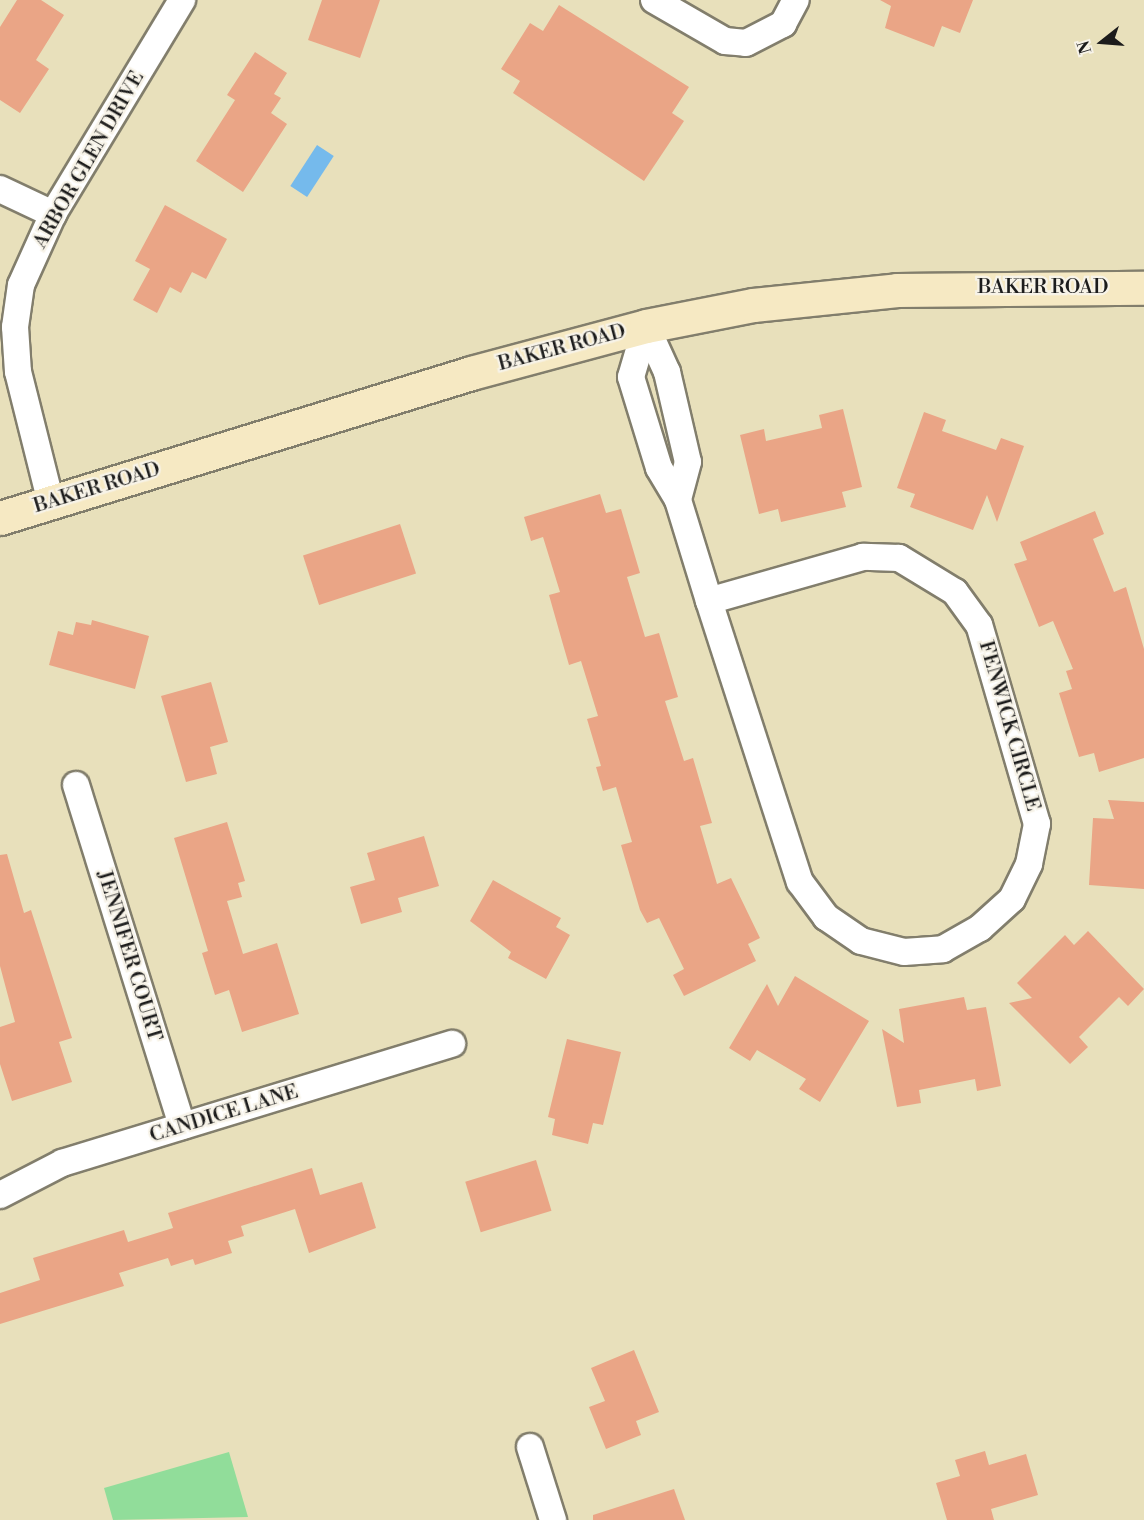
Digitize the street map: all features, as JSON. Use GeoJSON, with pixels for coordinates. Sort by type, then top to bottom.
{"type":"FeatureCollection","features":[{"type":"Feature","properties":{"kind":"main road","name":"BAKER ROAD"},"geometry":{"type":"LineString","coordinates":[[0,518],[471,373],[646,326],[753,305],[897,290],[1144,288]]}},
{"type":"Feature","properties":{"kind":"street","name":"ARBOR GLEN DRIVE"},"geometry":{"type":"LineString","coordinates":[[51,502],[18,372],[15,327],[21,285],[53,214],[182,0]]}},
{"type":"Feature","properties":{"kind":"street"},"geometry":{"type":"LineString","coordinates":[[654,0],[725,41],[746,43],[783,24],[796,0]]}},
{"type":"Feature","properties":{"kind":"street"},"geometry":{"type":"LineString","coordinates":[[0,189],[53,214]]}},
{"type":"Feature","properties":{"kind":"street"},"geometry":{"type":"LineString","coordinates":[[646,326],[667,372],[688,462],[678,500]]}},
{"type":"Feature","properties":{"kind":"street","name":"FENWICK CIRCLE"},"geometry":{"type":"LineString","coordinates":[[646,326],[631,377],[659,468],[678,500],[709,601],[800,882],[826,917],[872,944],[904,952],[943,949],[980,928],[1012,899],[1029,864],[1037,824],[979,625],[955,592],[898,558],[863,556],[709,601]]}},
{"type":"Feature","properties":{"kind":"street","name":"JENNIFER COURT"},"geometry":{"type":"LineString","coordinates":[[76,785],[182,1126]]}},
{"type":"Feature","properties":{"kind":"street","name":"CANDICE LANE"},"geometry":{"type":"LineString","coordinates":[[0,1195],[62,1163],[452,1044]]}},
{"type":"Feature","properties":{"kind":"street"},"geometry":{"type":"LineString","coordinates":[[530,1447],[553,1520]]}},
{"type":"Feature","properties":{"kind":"green space"},"geometry":{"type":"Polygon","coordinates":[[[229,1452],[248,1517],[113,1520],[104,1488],[229,1452]]]}},
{"type":"Feature","properties":{"kind":"water"},"geometry":{"type":"Polygon","coordinates":[[[317,145],[334,156],[307,197],[290,186],[317,145]]]}},
{"type":"Feature","properties":{"kind":"building"},"geometry":{"type":"Polygon","coordinates":[[[17,0],[41,0],[64,15],[36,60],[49,69],[20,113],[0,100],[0,27],[17,0]]]}},
{"type":"Feature","properties":{"kind":"building"},"geometry":{"type":"Polygon","coordinates":[[[322,0],[380,0],[360,58],[308,40],[322,0]]]}},
{"type":"Feature","properties":{"kind":"building"},"geometry":{"type":"Polygon","coordinates":[[[880,0],[973,0],[960,33],[942,26],[934,47],[885,28],[891,6],[880,0]]]}},
{"type":"Feature","properties":{"kind":"building"},"geometry":{"type":"Polygon","coordinates":[[[559,5],[689,87],[672,113],[684,121],[644,181],[513,93],[520,81],[501,69],[530,23],[543,31],[559,5]]]}},
{"type":"Feature","properties":{"kind":"building"},"geometry":{"type":"Polygon","coordinates":[[[255,52],[287,73],[274,94],[281,98],[271,113],[287,124],[243,192],[196,161],[235,100],[227,95],[255,52]]]}},
{"type":"Feature","properties":{"kind":"building"},"geometry":{"type":"Polygon","coordinates":[[[165,205],[227,239],[206,279],[192,272],[181,293],[170,287],[157,313],[133,300],[150,269],[135,261],[165,205]]]}},
{"type":"Feature","properties":{"kind":"building"},"geometry":{"type":"Polygon","coordinates":[[[843,409],[862,487],[842,492],[846,507],[781,522],[778,509],[759,514],[740,435],[764,429],[766,441],[822,428],[819,415],[843,409]]]}},
{"type":"Feature","properties":{"kind":"building"},"geometry":{"type":"Polygon","coordinates":[[[924,412],[946,420],[942,431],[996,450],[1001,438],[1024,446],[997,522],[987,495],[973,530],[910,507],[915,494],[897,488],[924,412]]]}},
{"type":"Feature","properties":{"kind":"building"},"geometry":{"type":"Polygon","coordinates":[[[600,494],[606,513],[621,509],[640,573],[627,577],[645,637],[659,633],[678,697],[665,701],[684,761],[693,758],[712,823],[700,826],[717,884],[731,878],[760,938],[748,944],[756,961],[684,996],[673,975],[684,969],[659,918],[647,923],[640,910],[621,845],[632,842],[616,787],[603,791],[596,767],[601,766],[587,719],[598,716],[581,661],[569,665],[549,595],[560,592],[543,537],[531,541],[524,517],[600,494]]]}},
{"type":"Feature","properties":{"kind":"building"},"geometry":{"type":"Polygon","coordinates":[[[1095,511],[1104,534],[1093,539],[1114,592],[1126,587],[1144,649],[1144,758],[1099,772],[1094,753],[1079,757],[1059,693],[1072,689],[1066,671],[1073,669],[1053,621],[1039,627],[1014,564],[1027,560],[1020,542],[1095,511]]]}},
{"type":"Feature","properties":{"kind":"building"},"geometry":{"type":"Polygon","coordinates":[[[400,524],[416,573],[319,605],[303,556],[400,524]]]}},
{"type":"Feature","properties":{"kind":"building"},"geometry":{"type":"Polygon","coordinates":[[[92,620],[149,636],[135,689],[49,665],[58,631],[73,635],[76,622],[91,625],[92,620]]]}},
{"type":"Feature","properties":{"kind":"building"},"geometry":{"type":"Polygon","coordinates":[[[211,682],[228,742],[210,747],[217,774],[186,782],[161,696],[211,682]]]}},
{"type":"Feature","properties":{"kind":"building"},"geometry":{"type":"Polygon","coordinates":[[[1108,800],[1144,802],[1144,889],[1089,885],[1093,818],[1114,819],[1108,800]]]}},
{"type":"Feature","properties":{"kind":"building"},"geometry":{"type":"Polygon","coordinates":[[[227,822],[245,881],[238,883],[242,897],[227,901],[243,954],[277,943],[299,1014],[242,1032],[229,990],[215,995],[202,953],[208,951],[174,838],[227,822]]]}},
{"type":"Feature","properties":{"kind":"building"},"geometry":{"type":"Polygon","coordinates":[[[424,836],[439,886],[398,898],[402,912],[361,924],[350,887],[375,880],[367,853],[424,836]]]}},
{"type":"Feature","properties":{"kind":"building"},"geometry":{"type":"Polygon","coordinates":[[[7,854],[24,913],[31,910],[72,1038],[59,1042],[72,1082],[12,1101],[0,1064],[0,1027],[15,1022],[0,966],[0,855],[7,854]]]}},
{"type":"Feature","properties":{"kind":"building"},"geometry":{"type":"Polygon","coordinates":[[[493,880],[561,918],[556,927],[570,935],[546,979],[508,958],[511,952],[470,921],[493,880]]]}},
{"type":"Feature","properties":{"kind":"building"},"geometry":{"type":"Polygon","coordinates":[[[1088,931],[1144,989],[1128,1006],[1119,997],[1079,1037],[1088,1047],[1070,1064],[1009,1003],[1032,998],[1017,983],[1065,935],[1074,945],[1088,931]]]}},
{"type":"Feature","properties":{"kind":"building"},"geometry":{"type":"Polygon","coordinates":[[[795,976],[869,1021],[820,1102],[799,1089],[806,1079],[757,1050],[750,1061],[729,1048],[767,984],[778,1006],[795,976]]]}},
{"type":"Feature","properties":{"kind":"building"},"geometry":{"type":"Polygon","coordinates":[[[964,997],[967,1010],[986,1007],[1001,1086],[977,1091],[975,1079],[919,1090],[921,1103],[897,1107],[882,1029],[904,1043],[899,1009],[964,997]]]}},
{"type":"Feature","properties":{"kind":"building"},"geometry":{"type":"Polygon","coordinates":[[[567,1039],[621,1052],[603,1125],[593,1123],[588,1144],[552,1135],[555,1119],[548,1117],[567,1039]]]}},
{"type":"Feature","properties":{"kind":"building"},"geometry":{"type":"Polygon","coordinates":[[[536,1160],[551,1211],[481,1232],[465,1182],[536,1160]]]}},
{"type":"Feature","properties":{"kind":"building"},"geometry":{"type":"Polygon","coordinates":[[[312,1168],[320,1195],[362,1182],[376,1228],[309,1253],[295,1209],[241,1226],[244,1236],[228,1241],[232,1253],[195,1265],[193,1259],[171,1266],[168,1258],[119,1273],[124,1286],[0,1324],[0,1293],[40,1280],[33,1258],[124,1230],[128,1242],[173,1228],[168,1213],[312,1168]]]}},
{"type":"Feature","properties":{"kind":"building"},"geometry":{"type":"Polygon","coordinates":[[[634,1350],[659,1412],[636,1421],[641,1435],[606,1449],[589,1407],[605,1401],[591,1368],[634,1350]]]}},
{"type":"Feature","properties":{"kind":"building"},"geometry":{"type":"Polygon","coordinates":[[[985,1451],[989,1465],[1026,1454],[1038,1495],[991,1509],[994,1520],[947,1520],[936,1483],[960,1476],[955,1460],[985,1451]]]}},
{"type":"Feature","properties":{"kind":"building"},"geometry":{"type":"Polygon","coordinates":[[[674,1489],[685,1520],[593,1520],[593,1515],[674,1489]]]}}]}
